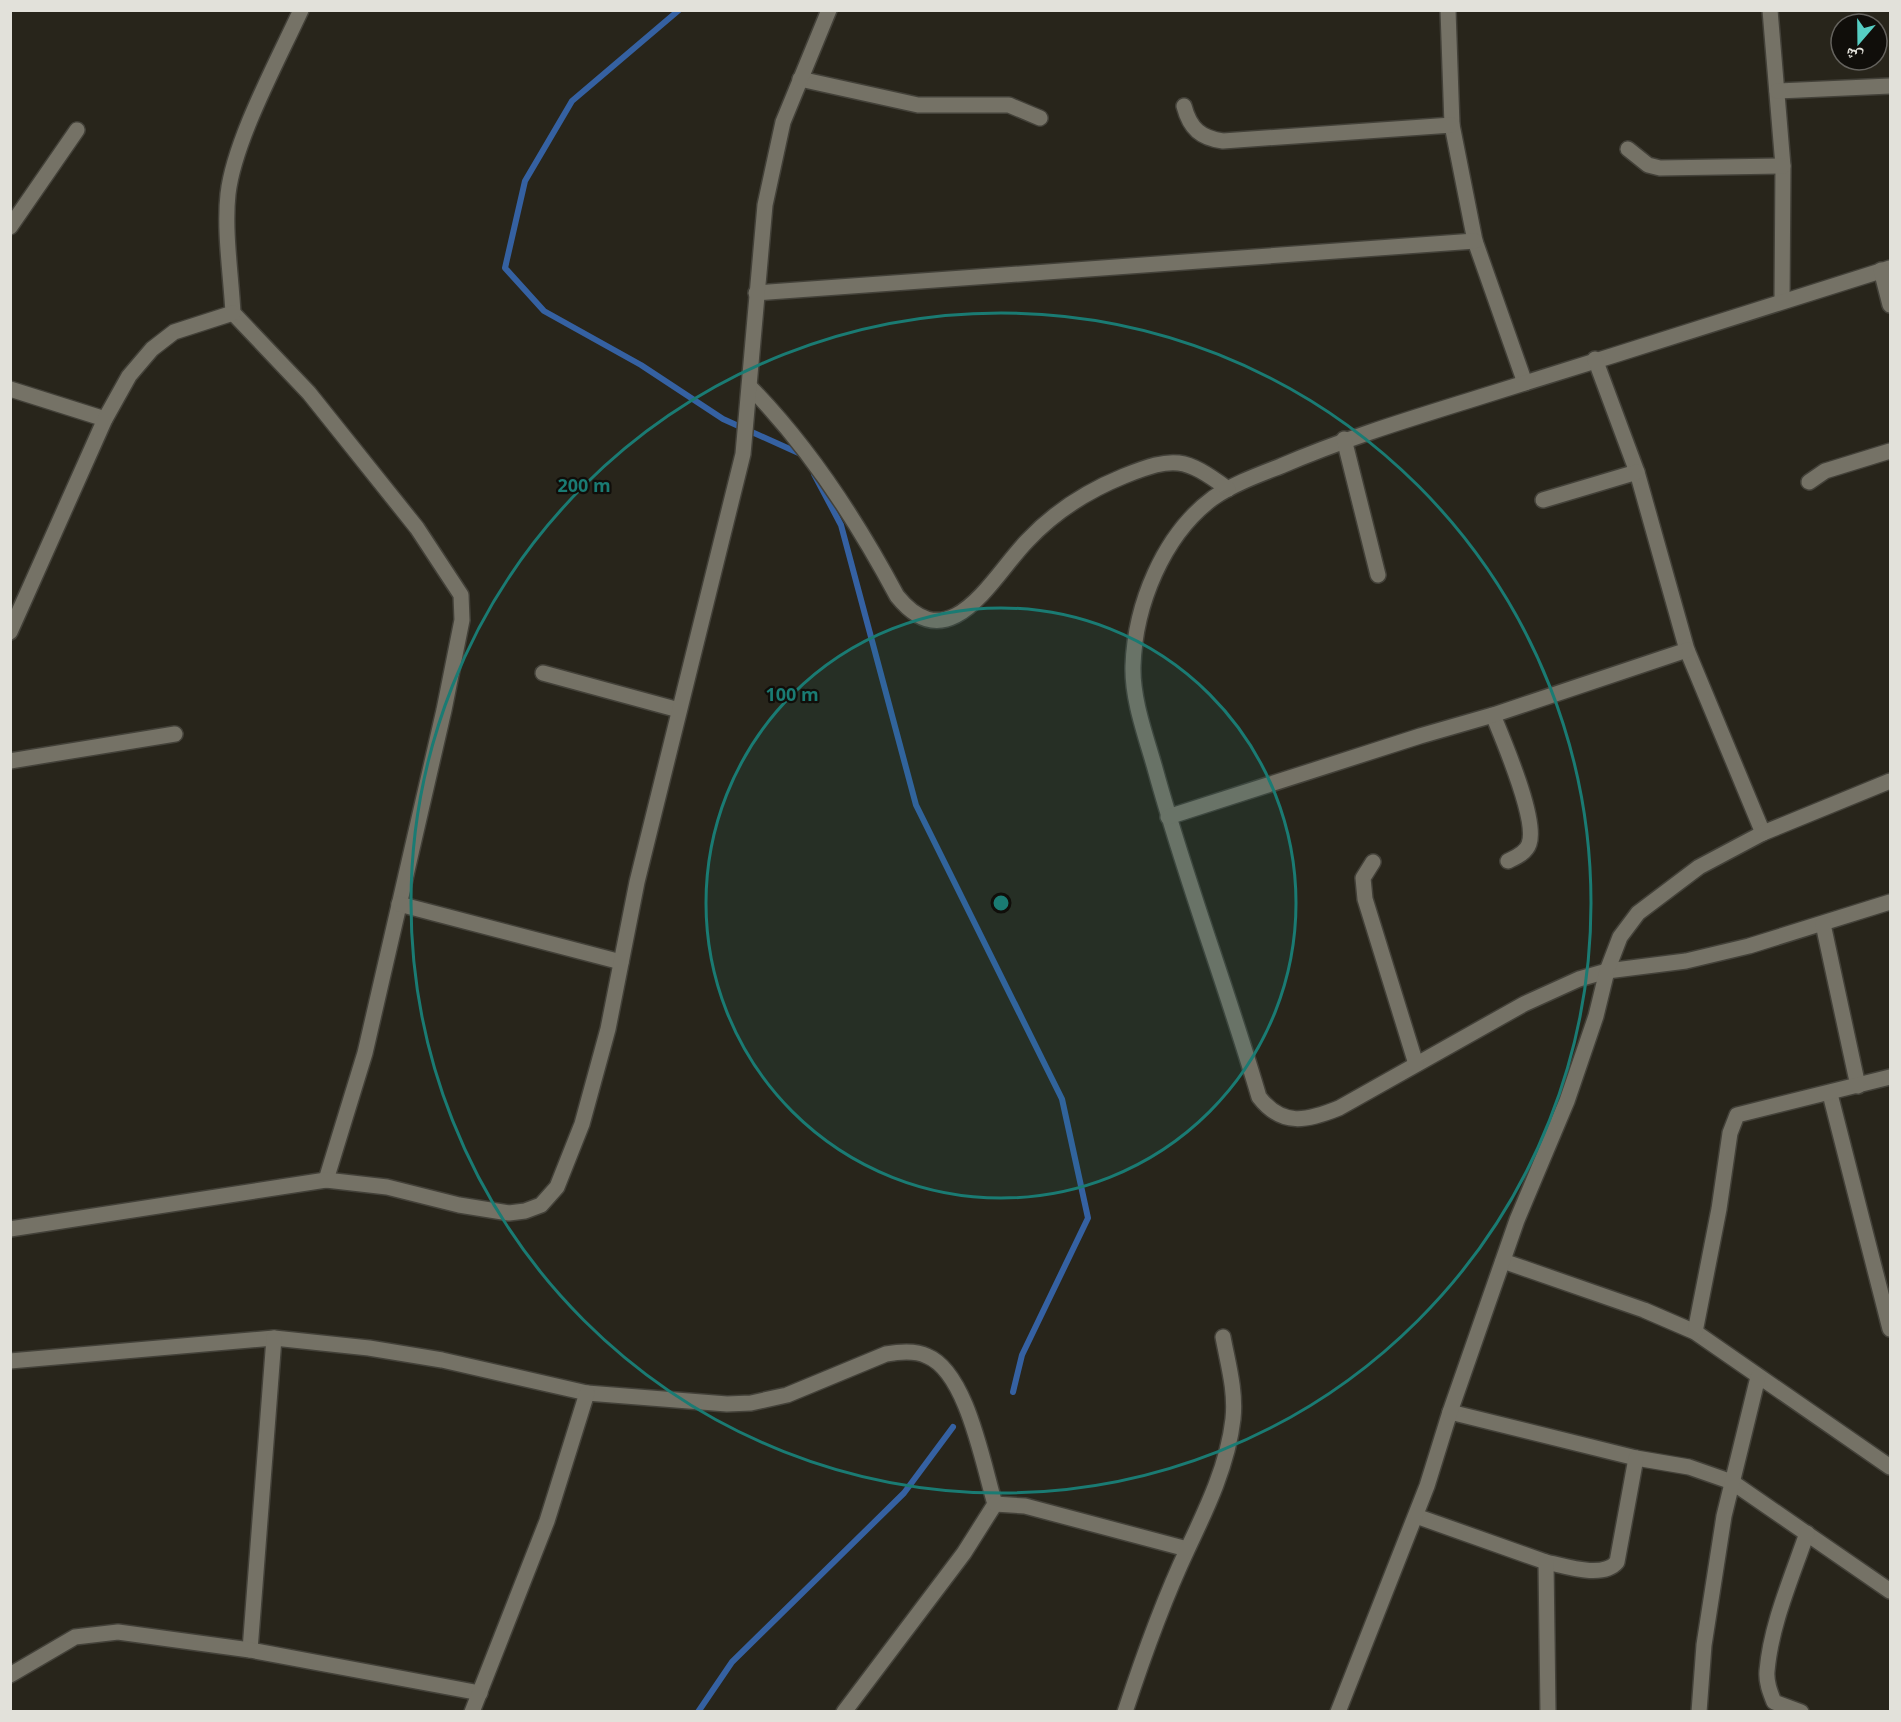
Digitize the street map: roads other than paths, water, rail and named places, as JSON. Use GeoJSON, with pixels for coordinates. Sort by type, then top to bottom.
{"type":"FeatureCollection","features":[{"type":"Feature","properties":{"kind":"street"},"geometry":{"type":"LineString","coordinates":[[301,10],[243,142],[230,180],[228,213],[233,313],[309,393],[417,528],[461,595],[462,620],[456,656],[365,1053],[326,1180]]}},
{"type":"Feature","properties":{"kind":"street"},"geometry":{"type":"LineString","coordinates":[[10,1229],[326,1180],[387,1187],[497,1212],[525,1211],[541,1205],[557,1187],[582,1124],[608,1029],[679,710],[743,454],[765,205],[783,122],[829,10]]}},
{"type":"Feature","properties":{"kind":"street"},"geometry":{"type":"LineString","coordinates":[[1448,10],[1452,125],[1475,241],[1525,383]]}},
{"type":"Feature","properties":{"kind":"street"},"geometry":{"type":"LineString","coordinates":[[1770,10],[1783,166],[1782,300]]}},
{"type":"Feature","properties":{"kind":"street"},"geometry":{"type":"LineString","coordinates":[[800,79],[918,105],[1009,105],[1040,118]]}},
{"type":"Feature","properties":{"kind":"street"},"geometry":{"type":"LineString","coordinates":[[1777,91],[1890,86]]}},
{"type":"Feature","properties":{"kind":"street"},"geometry":{"type":"LineString","coordinates":[[1184,106],[1188,120],[1196,132],[1209,139],[1223,141],[1452,125]]}},
{"type":"Feature","properties":{"kind":"street"},"geometry":{"type":"LineString","coordinates":[[10,227],[77,130]]}},
{"type":"Feature","properties":{"kind":"street"},"geometry":{"type":"LineString","coordinates":[[1628,149],[1642,162],[1660,168],[1783,166]]}},
{"type":"Feature","properties":{"kind":"street"},"geometry":{"type":"LineString","coordinates":[[756,293],[1475,241]]}},
{"type":"Feature","properties":{"kind":"street"},"geometry":{"type":"LineString","coordinates":[[1890,305],[1886,269],[1344,439],[1228,489],[1211,500],[1172,543],[1144,600],[1136,632],[1133,669],[1136,690],[1168,817],[1229,996],[1259,1097],[1268,1110],[1285,1118],[1299,1119],[1326,1113],[1524,1004],[1579,979],[1606,971],[1686,961],[1823,924],[1890,902]]}},
{"type":"Feature","properties":{"kind":"street"},"geometry":{"type":"LineString","coordinates":[[10,632],[105,419],[129,376],[153,349],[174,332],[233,313]]}},
{"type":"Feature","properties":{"kind":"street"},"geometry":{"type":"LineString","coordinates":[[1595,359],[1637,472],[1687,650],[1763,833]]}},
{"type":"Feature","properties":{"kind":"street"},"geometry":{"type":"LineString","coordinates":[[750,387],[776,413],[822,474],[903,604],[910,612],[937,621],[955,616],[974,604],[1027,541],[1059,511],[1092,489],[1151,466],[1174,462],[1198,467],[1228,489]]}},
{"type":"Feature","properties":{"kind":"street"},"geometry":{"type":"LineString","coordinates":[[10,389],[105,419]]}},
{"type":"Feature","properties":{"kind":"street"},"geometry":{"type":"LineString","coordinates":[[1344,439],[1378,575]]}},
{"type":"Feature","properties":{"kind":"street"},"geometry":{"type":"LineString","coordinates":[[1809,482],[1826,471],[1890,451]]}},
{"type":"Feature","properties":{"kind":"street"},"geometry":{"type":"LineString","coordinates":[[1543,500],[1637,472]]}},
{"type":"Feature","properties":{"kind":"street"},"geometry":{"type":"LineString","coordinates":[[1168,817],[1420,735],[1493,715],[1687,650]]}},
{"type":"Feature","properties":{"kind":"street"},"geometry":{"type":"LineString","coordinates":[[543,673],[679,710]]}},
{"type":"Feature","properties":{"kind":"street"},"geometry":{"type":"LineString","coordinates":[[1493,715],[1509,755],[1531,830],[1529,845],[1520,855],[1508,861]]}},
{"type":"Feature","properties":{"kind":"street"},"geometry":{"type":"LineString","coordinates":[[10,761],[175,734]]}},
{"type":"Feature","properties":{"kind":"street"},"geometry":{"type":"LineString","coordinates":[[1338,1712],[1416,1515],[1503,1261],[1571,1091],[1596,1016],[1606,971],[1620,938],[1638,913],[1699,867],[1763,833],[1890,781]]}},
{"type":"Feature","properties":{"kind":"street"},"geometry":{"type":"LineString","coordinates":[[1373,862],[1363,878],[1365,899],[1416,1064]]}},
{"type":"Feature","properties":{"kind":"street"},"geometry":{"type":"LineString","coordinates":[[399,904],[621,963]]}},
{"type":"Feature","properties":{"kind":"street"},"geometry":{"type":"LineString","coordinates":[[1823,924],[1858,1086]]}},
{"type":"Feature","properties":{"kind":"street"},"geometry":{"type":"LineString","coordinates":[[1695,1332],[1719,1209],[1730,1133],[1735,1118],[1745,1111],[1830,1094],[1890,1077]]}},
{"type":"Feature","properties":{"kind":"street"},"geometry":{"type":"LineString","coordinates":[[1830,1094],[1890,1329]]}},
{"type":"Feature","properties":{"kind":"street"},"geometry":{"type":"LineString","coordinates":[[1503,1261],[1644,1310],[1695,1332],[1890,1467]]}},
{"type":"Feature","properties":{"kind":"street"},"geometry":{"type":"LineString","coordinates":[[1125,1712],[1139,1669],[1211,1497],[1233,1419],[1234,1392],[1223,1337]]}},
{"type":"Feature","properties":{"kind":"street"},"geometry":{"type":"LineString","coordinates":[[250,1650],[274,1338]]}},
{"type":"Feature","properties":{"kind":"street"},"geometry":{"type":"LineString","coordinates":[[10,1361],[274,1338],[369,1348],[442,1360],[587,1393],[683,1402],[751,1403],[787,1395],[886,1354],[898,1352],[926,1355],[944,1368],[957,1388],[975,1434],[995,1504],[964,1553],[844,1712]]}},
{"type":"Feature","properties":{"kind":"street"},"geometry":{"type":"LineString","coordinates":[[1699,1712],[1704,1645],[1732,1482],[1758,1377]]}},
{"type":"Feature","properties":{"kind":"street"},"geometry":{"type":"LineString","coordinates":[[472,1712],[547,1521],[587,1393]]}},
{"type":"Feature","properties":{"kind":"street"},"geometry":{"type":"LineString","coordinates":[[1450,1412],[1636,1458],[1689,1467],[1732,1482],[1890,1591]]}},
{"type":"Feature","properties":{"kind":"street"},"geometry":{"type":"LineString","coordinates":[[1416,1515],[1546,1562],[1594,1570],[1613,1567],[1617,1562],[1623,1538],[1636,1458]]}},
{"type":"Feature","properties":{"kind":"street"},"geometry":{"type":"LineString","coordinates":[[995,1504],[1026,1506],[1188,1549]]}},
{"type":"Feature","properties":{"kind":"street"},"geometry":{"type":"LineString","coordinates":[[1801,1712],[1774,1702],[1767,1682],[1767,1670],[1778,1621],[1807,1533]]}},
{"type":"Feature","properties":{"kind":"street"},"geometry":{"type":"LineString","coordinates":[[1546,1562],[1548,1712]]}},
{"type":"Feature","properties":{"kind":"street"},"geometry":{"type":"LineString","coordinates":[[10,1675],[75,1638],[118,1632],[250,1650],[480,1693]]}},
{"type":"Feature","properties":{"kind":"waterway"},"geometry":{"type":"LineString","coordinates":[[679,10],[572,101],[525,181],[505,268],[544,311],[641,365],[723,419],[803,455]]}},
{"type":"Feature","properties":{"kind":"waterway"},"geometry":{"type":"LineString","coordinates":[[814,474],[841,525],[916,805],[1062,1099],[1088,1218],[1022,1355],[1013,1392]]}},
{"type":"Feature","properties":{"kind":"waterway"},"geometry":{"type":"LineString","coordinates":[[698,1712],[732,1662],[904,1493],[953,1427]]}}]}
